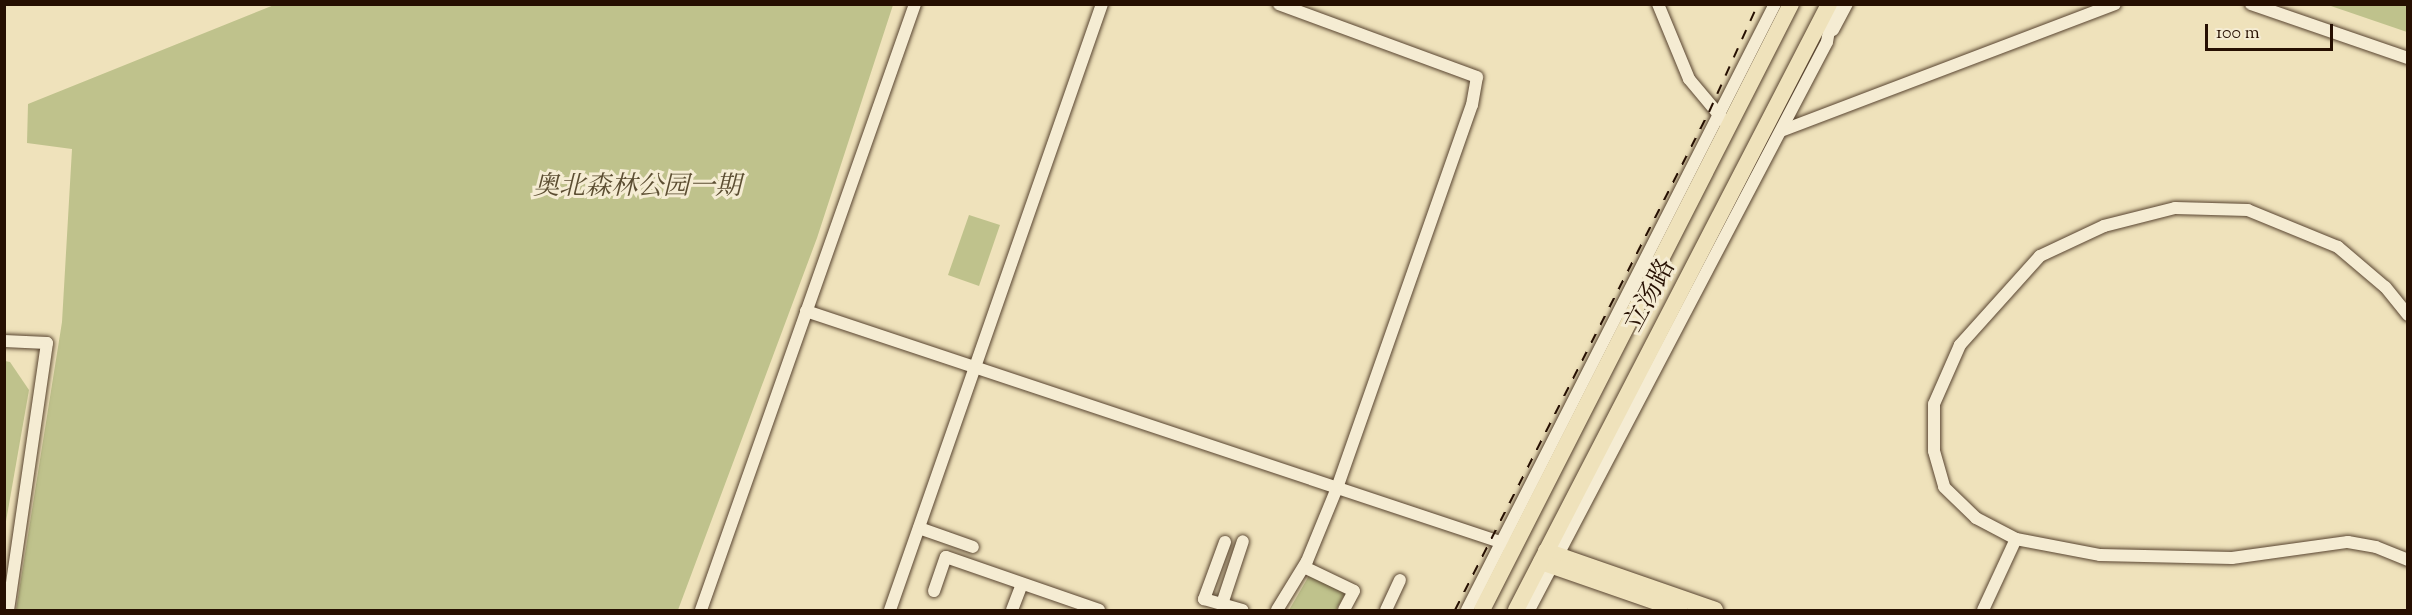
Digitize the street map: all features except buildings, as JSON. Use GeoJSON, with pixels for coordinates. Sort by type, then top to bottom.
{"type":"FeatureCollection","features":[{"type":"Feature","properties":{"kind":"main road","name":"立汤路"},"geometry":{"type":"LineString","coordinates":[[1482,610],[1510,544],[1725,122],[1791,4]]}},
{"type":"Feature","properties":{"kind":"main road","name":"立汤路"},"geometry":{"type":"LineString","coordinates":[[1516,610],[1549,559],[1829,4]]}},
{"type":"Feature","properties":{"kind":"main road"},"geometry":{"type":"LineString","coordinates":[[1549,559],[1680,610]]}},
{"type":"Feature","properties":{"kind":"main road"},"geometry":{"type":"LineString","coordinates":[[1549,559],[1715,610]]}},
{"type":"Feature","properties":{"kind":"street"},"geometry":{"type":"LineString","coordinates":[[701,610],[915,4]]}},
{"type":"Feature","properties":{"kind":"street"},"geometry":{"type":"LineString","coordinates":[[890,610],[1102,4]]}},
{"type":"Feature","properties":{"kind":"street"},"geometry":{"type":"LineString","coordinates":[[1658,4],[1689,79],[1725,122]]}},
{"type":"Feature","properties":{"kind":"street","name":"立汤路"},"geometry":{"type":"LineString","coordinates":[[1725,122],[1774,4]]}},
{"type":"Feature","properties":{"kind":"street","name":"立汤路"},"geometry":{"type":"LineString","coordinates":[[1529,610],[1549,559],[1827,42],[1834,4]]}},
{"type":"Feature","properties":{"kind":"street"},"geometry":{"type":"LineString","coordinates":[[1827,42],[1847,4]]}},
{"type":"Feature","properties":{"kind":"street"},"geometry":{"type":"LineString","coordinates":[[1781,131],[2115,4]]}},
{"type":"Feature","properties":{"kind":"street"},"geometry":{"type":"LineString","coordinates":[[2252,4],[2408,58]]}},
{"type":"Feature","properties":{"kind":"street"},"geometry":{"type":"LineString","coordinates":[[1277,610],[1304,567],[1337,488],[1472,105],[1477,77],[1287,6]]}},
{"type":"Feature","properties":{"kind":"street"},"geometry":{"type":"LineString","coordinates":[[2408,315],[2385,287],[2338,247],[2248,210],[2175,208],[2104,226],[2056,246],[1994,303],[1960,345],[1935,404],[1934,451],[1944,486],[1976,518],[2016,539],[2100,555],[2232,558],[2348,542],[2408,560]]}},
{"type":"Feature","properties":{"kind":"street"},"geometry":{"type":"LineString","coordinates":[[806,311],[1510,544]]}},
{"type":"Feature","properties":{"kind":"street"},"geometry":{"type":"LineString","coordinates":[[4,341],[47,343],[8,610]]}},
{"type":"Feature","properties":{"kind":"street"},"geometry":{"type":"LineString","coordinates":[[919,528],[973,547]]}},
{"type":"Feature","properties":{"kind":"street"},"geometry":{"type":"LineString","coordinates":[[1983,610],[2016,539]]}},
{"type":"Feature","properties":{"kind":"street"},"geometry":{"type":"LineString","coordinates":[[1222,604],[1243,541]]}},
{"type":"Feature","properties":{"kind":"street"},"geometry":{"type":"LineString","coordinates":[[1225,542],[1204,599],[1242,610]]}},
{"type":"Feature","properties":{"kind":"street","name":"立汤路"},"geometry":{"type":"LineString","coordinates":[[1467,610],[1510,544]]}},
{"type":"Feature","properties":{"kind":"street"},"geometry":{"type":"LineString","coordinates":[[934,591],[945,557],[1081,607],[1099,610]]}},
{"type":"Feature","properties":{"kind":"street"},"geometry":{"type":"LineString","coordinates":[[1304,567],[1354,591],[1344,610]]}},
{"type":"Feature","properties":{"kind":"street"},"geometry":{"type":"LineString","coordinates":[[1386,610],[1400,580]]}},
{"type":"Feature","properties":{"kind":"street"},"geometry":{"type":"LineString","coordinates":[[1012,610],[1022,584]]}},
{"type":"Feature","properties":{"kind":"green space","name":"奥北森林公园一期"},"geometry":{"type":"Polygon","coordinates":[[[274,5],[893,5],[817,238],[678,610],[16,610],[62,322],[72,149],[27,143],[28,104],[274,5]]]}},
{"type":"Feature","properties":{"kind":"green space"},"geometry":{"type":"Polygon","coordinates":[[[2328,5],[2407,5],[2407,32],[2328,5]]]}},
{"type":"Feature","properties":{"kind":"green space"},"geometry":{"type":"Polygon","coordinates":[[[969,215],[1000,225],[979,286],[948,275],[969,215]]]}},
{"type":"Feature","properties":{"kind":"green space"},"geometry":{"type":"Polygon","coordinates":[[[5,361],[10,362],[29,390],[5,527],[5,361]]]}},
{"type":"Feature","properties":{"kind":"green space"},"geometry":{"type":"Polygon","coordinates":[[[1310,574],[1345,594],[1336,610],[1289,610],[1310,574]]]}},
{"type":"Feature","properties":{"kind":"railway"},"geometry":{"type":"LineString","coordinates":[[1455,610],[1709,112],[1758,4]]}}]}
